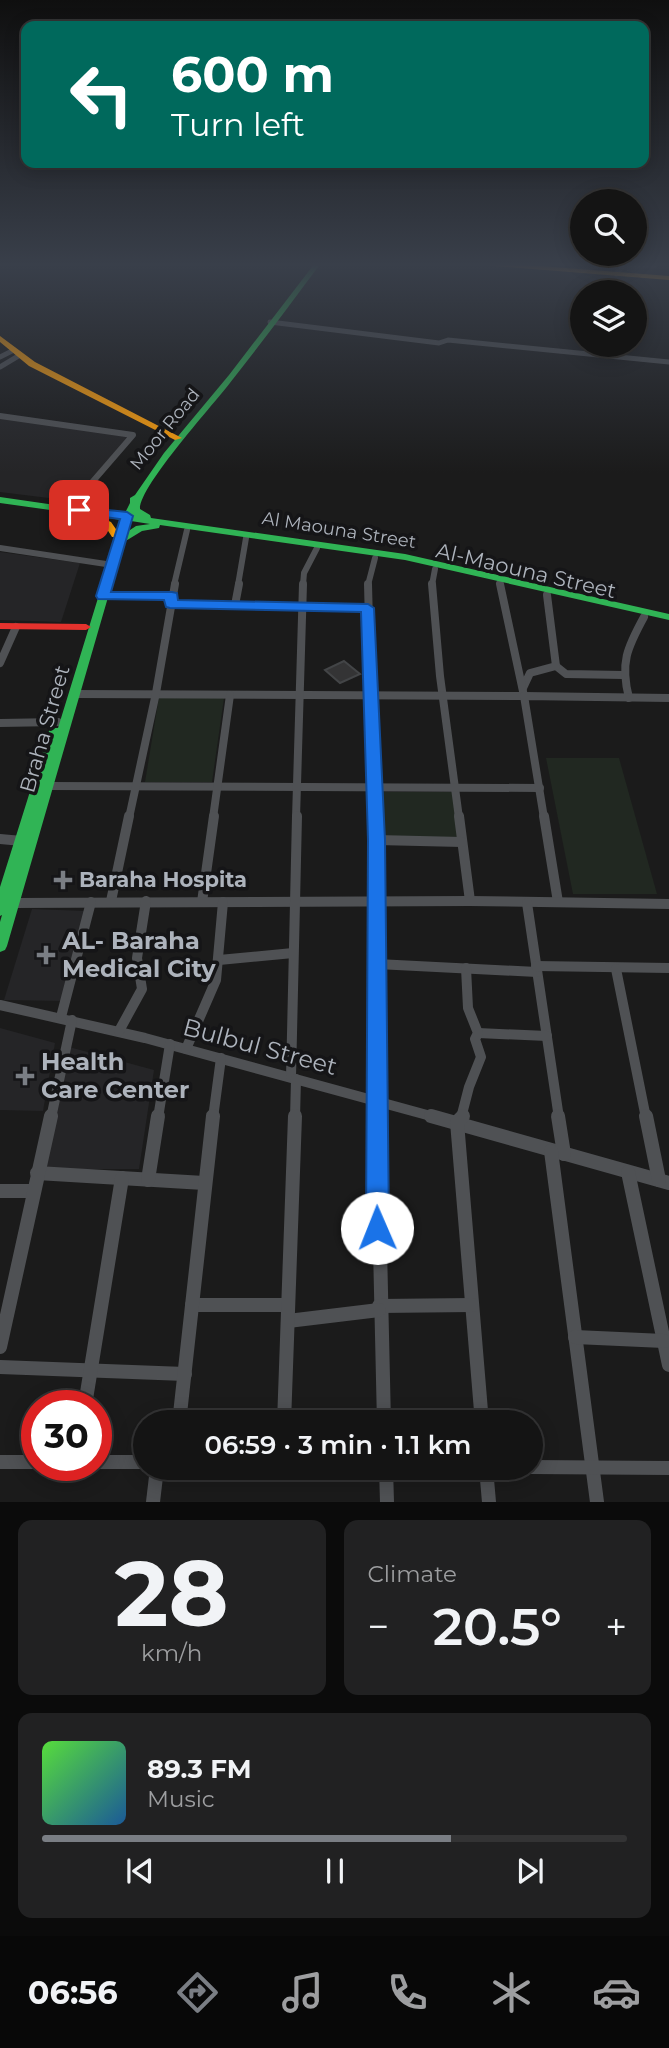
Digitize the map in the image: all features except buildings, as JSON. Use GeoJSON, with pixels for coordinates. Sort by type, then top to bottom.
{"type":"FeatureCollection","features":[{"type":"Feature","properties":{"kind":"main road","name":"Moor Road"},"geometry":{"type":"LineString","coordinates":[[118,538],[135,498],[178,438],[217,394],[262,333]]}},
{"type":"Feature","properties":{"kind":"main road"},"geometry":{"type":"LineString","coordinates":[[0,338],[8,354],[178,438]]}},
{"type":"Feature","properties":{"kind":"main road"},"geometry":{"type":"LineString","coordinates":[[135,498],[135,510],[154,522]]}},
{"type":"Feature","properties":{"kind":"main road","name":"Al Maouna Street"},"geometry":{"type":"LineString","coordinates":[[0,499],[405,557],[669,617]]}},
{"type":"Feature","properties":{"kind":"main road"},"geometry":{"type":"LineString","coordinates":[[0,506],[97,519],[126,519]]}},
{"type":"Feature","properties":{"kind":"main road"},"geometry":{"type":"LineString","coordinates":[[97,519],[108,524],[118,538]]}},
{"type":"Feature","properties":{"kind":"main road"},"geometry":{"type":"LineString","coordinates":[[0,910],[106,564],[118,538],[154,522]]}},
{"type":"Feature","properties":{"kind":"main road","name":"Al-Maouna Street"},"geometry":{"type":"LineString","coordinates":[[154,522],[187,530],[317,548],[435,569],[669,623]]}},
{"type":"Feature","properties":{"kind":"main road","name":"Braha Street"},"geometry":{"type":"LineString","coordinates":[[0,946],[118,538]]}},
{"type":"Feature","properties":{"kind":"main road"},"geometry":{"type":"LineString","coordinates":[[0,626],[86,627]]}},
{"type":"Feature","properties":{"kind":"street"},"geometry":{"type":"LineString","coordinates":[[359,333],[439,343],[448,340],[669,362]]}},
{"type":"Feature","properties":{"kind":"street"},"geometry":{"type":"LineString","coordinates":[[0,366],[8,354]]}},
{"type":"Feature","properties":{"kind":"street"},"geometry":{"type":"LineString","coordinates":[[0,416],[133,435],[69,509]]}},
{"type":"Feature","properties":{"kind":"street"},"geometry":{"type":"LineString","coordinates":[[111,901],[156,694],[171,600],[187,530]]}},
{"type":"Feature","properties":{"kind":"street"},"geometry":{"type":"LineString","coordinates":[[235,605],[246,538]]}},
{"type":"Feature","properties":{"kind":"street"},"geometry":{"type":"LineString","coordinates":[[0,548],[106,564]]}},
{"type":"Feature","properties":{"kind":"street"},"geometry":{"type":"LineString","coordinates":[[285,1410],[293,1078],[295,786],[301,606],[304,573],[317,548]]}},
{"type":"Feature","properties":{"kind":"street"},"geometry":{"type":"LineString","coordinates":[[375,558],[368,582],[368,608],[376,788],[375,1100],[383,1410]]}},
{"type":"Feature","properties":{"kind":"street"},"geometry":{"type":"LineString","coordinates":[[435,569],[432,584],[470,901]]}},
{"type":"Feature","properties":{"kind":"street"},"geometry":{"type":"LineString","coordinates":[[500,584],[524,692],[558,902]]}},
{"type":"Feature","properties":{"kind":"street"},"geometry":{"type":"LineString","coordinates":[[547,595],[556,666],[566,674],[622,674]]}},
{"type":"Feature","properties":{"kind":"street"},"geometry":{"type":"LineString","coordinates":[[103,596],[235,605],[368,608]]}},
{"type":"Feature","properties":{"kind":"street"},"geometry":{"type":"LineString","coordinates":[[629,698],[622,674],[627,649],[643,617]]}},
{"type":"Feature","properties":{"kind":"street"},"geometry":{"type":"LineString","coordinates":[[0,663],[16,626]]}},
{"type":"Feature","properties":{"kind":"street"},"geometry":{"type":"LineString","coordinates":[[524,692],[530,673],[556,666]]}},
{"type":"Feature","properties":{"kind":"street"},"geometry":{"type":"LineString","coordinates":[[74,694],[444,696],[524,692],[669,698]]}},
{"type":"Feature","properties":{"kind":"street"},"geometry":{"type":"LineString","coordinates":[[202,902],[230,695]]}},
{"type":"Feature","properties":{"kind":"street"},"geometry":{"type":"LineString","coordinates":[[0,723],[58,722]]}},
{"type":"Feature","properties":{"kind":"street"},"geometry":{"type":"LineString","coordinates":[[48,786],[540,788]]}},
{"type":"Feature","properties":{"kind":"street"},"geometry":{"type":"LineString","coordinates":[[0,839],[22,841]]}},
{"type":"Feature","properties":{"kind":"street"},"geometry":{"type":"LineString","coordinates":[[377,840],[462,842]]}},
{"type":"Feature","properties":{"kind":"street"},"geometry":{"type":"LineString","coordinates":[[119,1031],[142,989],[137,958],[146,901]]}},
{"type":"Feature","properties":{"kind":"street"},"geometry":{"type":"LineString","coordinates":[[12,903],[470,901],[669,904]]}},
{"type":"Feature","properties":{"kind":"street"},"geometry":{"type":"LineString","coordinates":[[0,1347],[92,902]]}},
{"type":"Feature","properties":{"kind":"street"},"geometry":{"type":"LineString","coordinates":[[186,1049],[202,1006],[216,980],[223,902]]}},
{"type":"Feature","properties":{"kind":"street"},"geometry":{"type":"LineString","coordinates":[[527,902],[547,1036],[575,1337],[597,1502]]}},
{"type":"Feature","properties":{"kind":"street"},"geometry":{"type":"LineString","coordinates":[[219,960],[293,953]]}},
{"type":"Feature","properties":{"kind":"street"},"geometry":{"type":"LineString","coordinates":[[377,964],[536,969],[669,968]]}},
{"type":"Feature","properties":{"kind":"street"},"geometry":{"type":"LineString","coordinates":[[466,968],[468,1008],[478,1033],[475,1039],[481,1057],[469,1087],[464,1115],[457,1122],[481,1410]]}},
{"type":"Feature","properties":{"kind":"street"},"geometry":{"type":"LineString","coordinates":[[616,969],[664,1181]]}},
{"type":"Feature","properties":{"kind":"street","name":"Bulbul Street"},"geometry":{"type":"LineString","coordinates":[[0,1005],[67,1018],[170,1044],[664,1181]]}},
{"type":"Feature","properties":{"kind":"street"},"geometry":{"type":"LineString","coordinates":[[478,1033],[547,1036]]}},
{"type":"Feature","properties":{"kind":"street"},"geometry":{"type":"LineString","coordinates":[[149,1180],[170,1044]]}},
{"type":"Feature","properties":{"kind":"street"},"geometry":{"type":"LineString","coordinates":[[181,1410],[221,1058]]}},
{"type":"Feature","properties":{"kind":"street"},"geometry":{"type":"LineString","coordinates":[[628,1172],[669,1366]]}},
{"type":"Feature","properties":{"kind":"street"},"geometry":{"type":"LineString","coordinates":[[37,1173],[205,1183]]}},
{"type":"Feature","properties":{"kind":"street"},"geometry":{"type":"LineString","coordinates":[[87,1390],[122,1178]]}},
{"type":"Feature","properties":{"kind":"street"},"geometry":{"type":"LineString","coordinates":[[0,1191],[33,1191]]}},
{"type":"Feature","properties":{"kind":"street"},"geometry":{"type":"LineString","coordinates":[[192,1305],[288,1306]]}},
{"type":"Feature","properties":{"kind":"street"},"geometry":{"type":"LineString","coordinates":[[288,1321],[379,1308],[472,1305]]}},
{"type":"Feature","properties":{"kind":"street"},"geometry":{"type":"LineString","coordinates":[[575,1337],[664,1341]]}},
{"type":"Feature","properties":{"kind":"street"},"geometry":{"type":"LineString","coordinates":[[0,1367],[185,1374]]}},
{"type":"Feature","properties":{"kind":"street"},"geometry":{"type":"LineString","coordinates":[[0,1462],[21,1462]]}},
{"type":"Feature","properties":{"kind":"street"},"geometry":{"type":"LineString","coordinates":[[112,1462],[133,1462]]}},
{"type":"Feature","properties":{"kind":"street"},"geometry":{"type":"LineString","coordinates":[[543,1466],[669,1468]]}},
{"type":"Feature","properties":{"kind":"street"},"geometry":{"type":"LineString","coordinates":[[153,1502],[155,1480]]}},
{"type":"Feature","properties":{"kind":"street"},"geometry":{"type":"LineString","coordinates":[[386,1480],[387,1502]]}},
{"type":"Feature","properties":{"kind":"street"},"geometry":{"type":"LineString","coordinates":[[487,1480],[489,1502]]}},
{"type":"Feature","properties":{"kind":"shaded area"},"geometry":{"type":"Polygon","coordinates":[[[0,418],[128,436],[73,501],[0,492],[0,418]]]}},
{"type":"Feature","properties":{"kind":"shaded area"},"geometry":{"type":"Polygon","coordinates":[[[0,552],[80,563],[61,622],[0,620],[0,552]]]}},
{"type":"Feature","properties":{"kind":"shaded area"},"geometry":{"type":"Polygon","coordinates":[[[159,697],[224,698],[212,782],[145,782],[159,697]]]}},
{"type":"Feature","properties":{"kind":"shaded area"},"geometry":{"type":"Polygon","coordinates":[[[546,758],[619,758],[657,894],[573,894],[546,758]]]}},
{"type":"Feature","properties":{"kind":"shaded area"},"geometry":{"type":"Polygon","coordinates":[[[382,792],[454,792],[458,839],[383,838],[382,792]]]}},
{"type":"Feature","properties":{"kind":"shaded area","name":"AL- Baraha Medical City"},"geometry":{"type":"Polygon","coordinates":[[[32,909],[85,911],[63,1001],[4,1000],[32,909]]]}},
{"type":"Feature","properties":{"kind":"shaded area","name":"Health Care Center"},"geometry":{"type":"Polygon","coordinates":[[[0,1028],[55,1043],[43,1111],[0,1110],[0,1028]]]}},
{"type":"Feature","properties":{"kind":"shaded area"},"geometry":{"type":"Polygon","coordinates":[[[69,1047],[154,1070],[139,1169],[46,1169],[69,1047]]]}},
{"type":"Feature","properties":{"kind":"traffic: fast"},"geometry":{"type":"LineString","coordinates":[[0,946],[125,523],[155,470],[265,333]]}},
{"type":"Feature","properties":{"kind":"traffic: fast"},"geometry":{"type":"LineString","coordinates":[[135,498],[135,510],[147,517]]}},
{"type":"Feature","properties":{"kind":"traffic: fast"},"geometry":{"type":"LineString","coordinates":[[0,500],[405,557],[669,617]]}},
{"type":"Feature","properties":{"kind":"traffic: fast"},"geometry":{"type":"LineString","coordinates":[[121,540],[139,528],[156,526]]}},
{"type":"Feature","properties":{"kind":"traffic: fast"},"geometry":{"type":"LineString","coordinates":[[0,910],[55,731]]}},
{"type":"Feature","properties":{"kind":"traffic: slow"},"geometry":{"type":"LineString","coordinates":[[0,338],[32,364],[178,438]]}},
{"type":"Feature","properties":{"kind":"traffic: slow"},"geometry":{"type":"LineString","coordinates":[[97,519],[108,524],[115,535]]}},
{"type":"Feature","properties":{"kind":"traffic: jam"},"geometry":{"type":"LineString","coordinates":[[0,626],[86,627]]}},
{"type":"Feature","properties":{"kind":"place","name":"Baraha Hospita"},"geometry":{"type":"Point","coordinates":[63,880]}},
{"type":"Feature","properties":{"kind":"place","name":"AL- Baraha Medical City"},"geometry":{"type":"Point","coordinates":[46,955]}},
{"type":"Feature","properties":{"kind":"place","name":"Health Care Center"},"geometry":{"type":"Point","coordinates":[25,1076]}},
{"type":"Feature","properties":{"kind":"route"},"geometry":{"type":"LineString","coordinates":[[79,510],[127,516],[103,596],[172,596],[170,604],[368,608],[377,840],[377,1228]]}}]}
